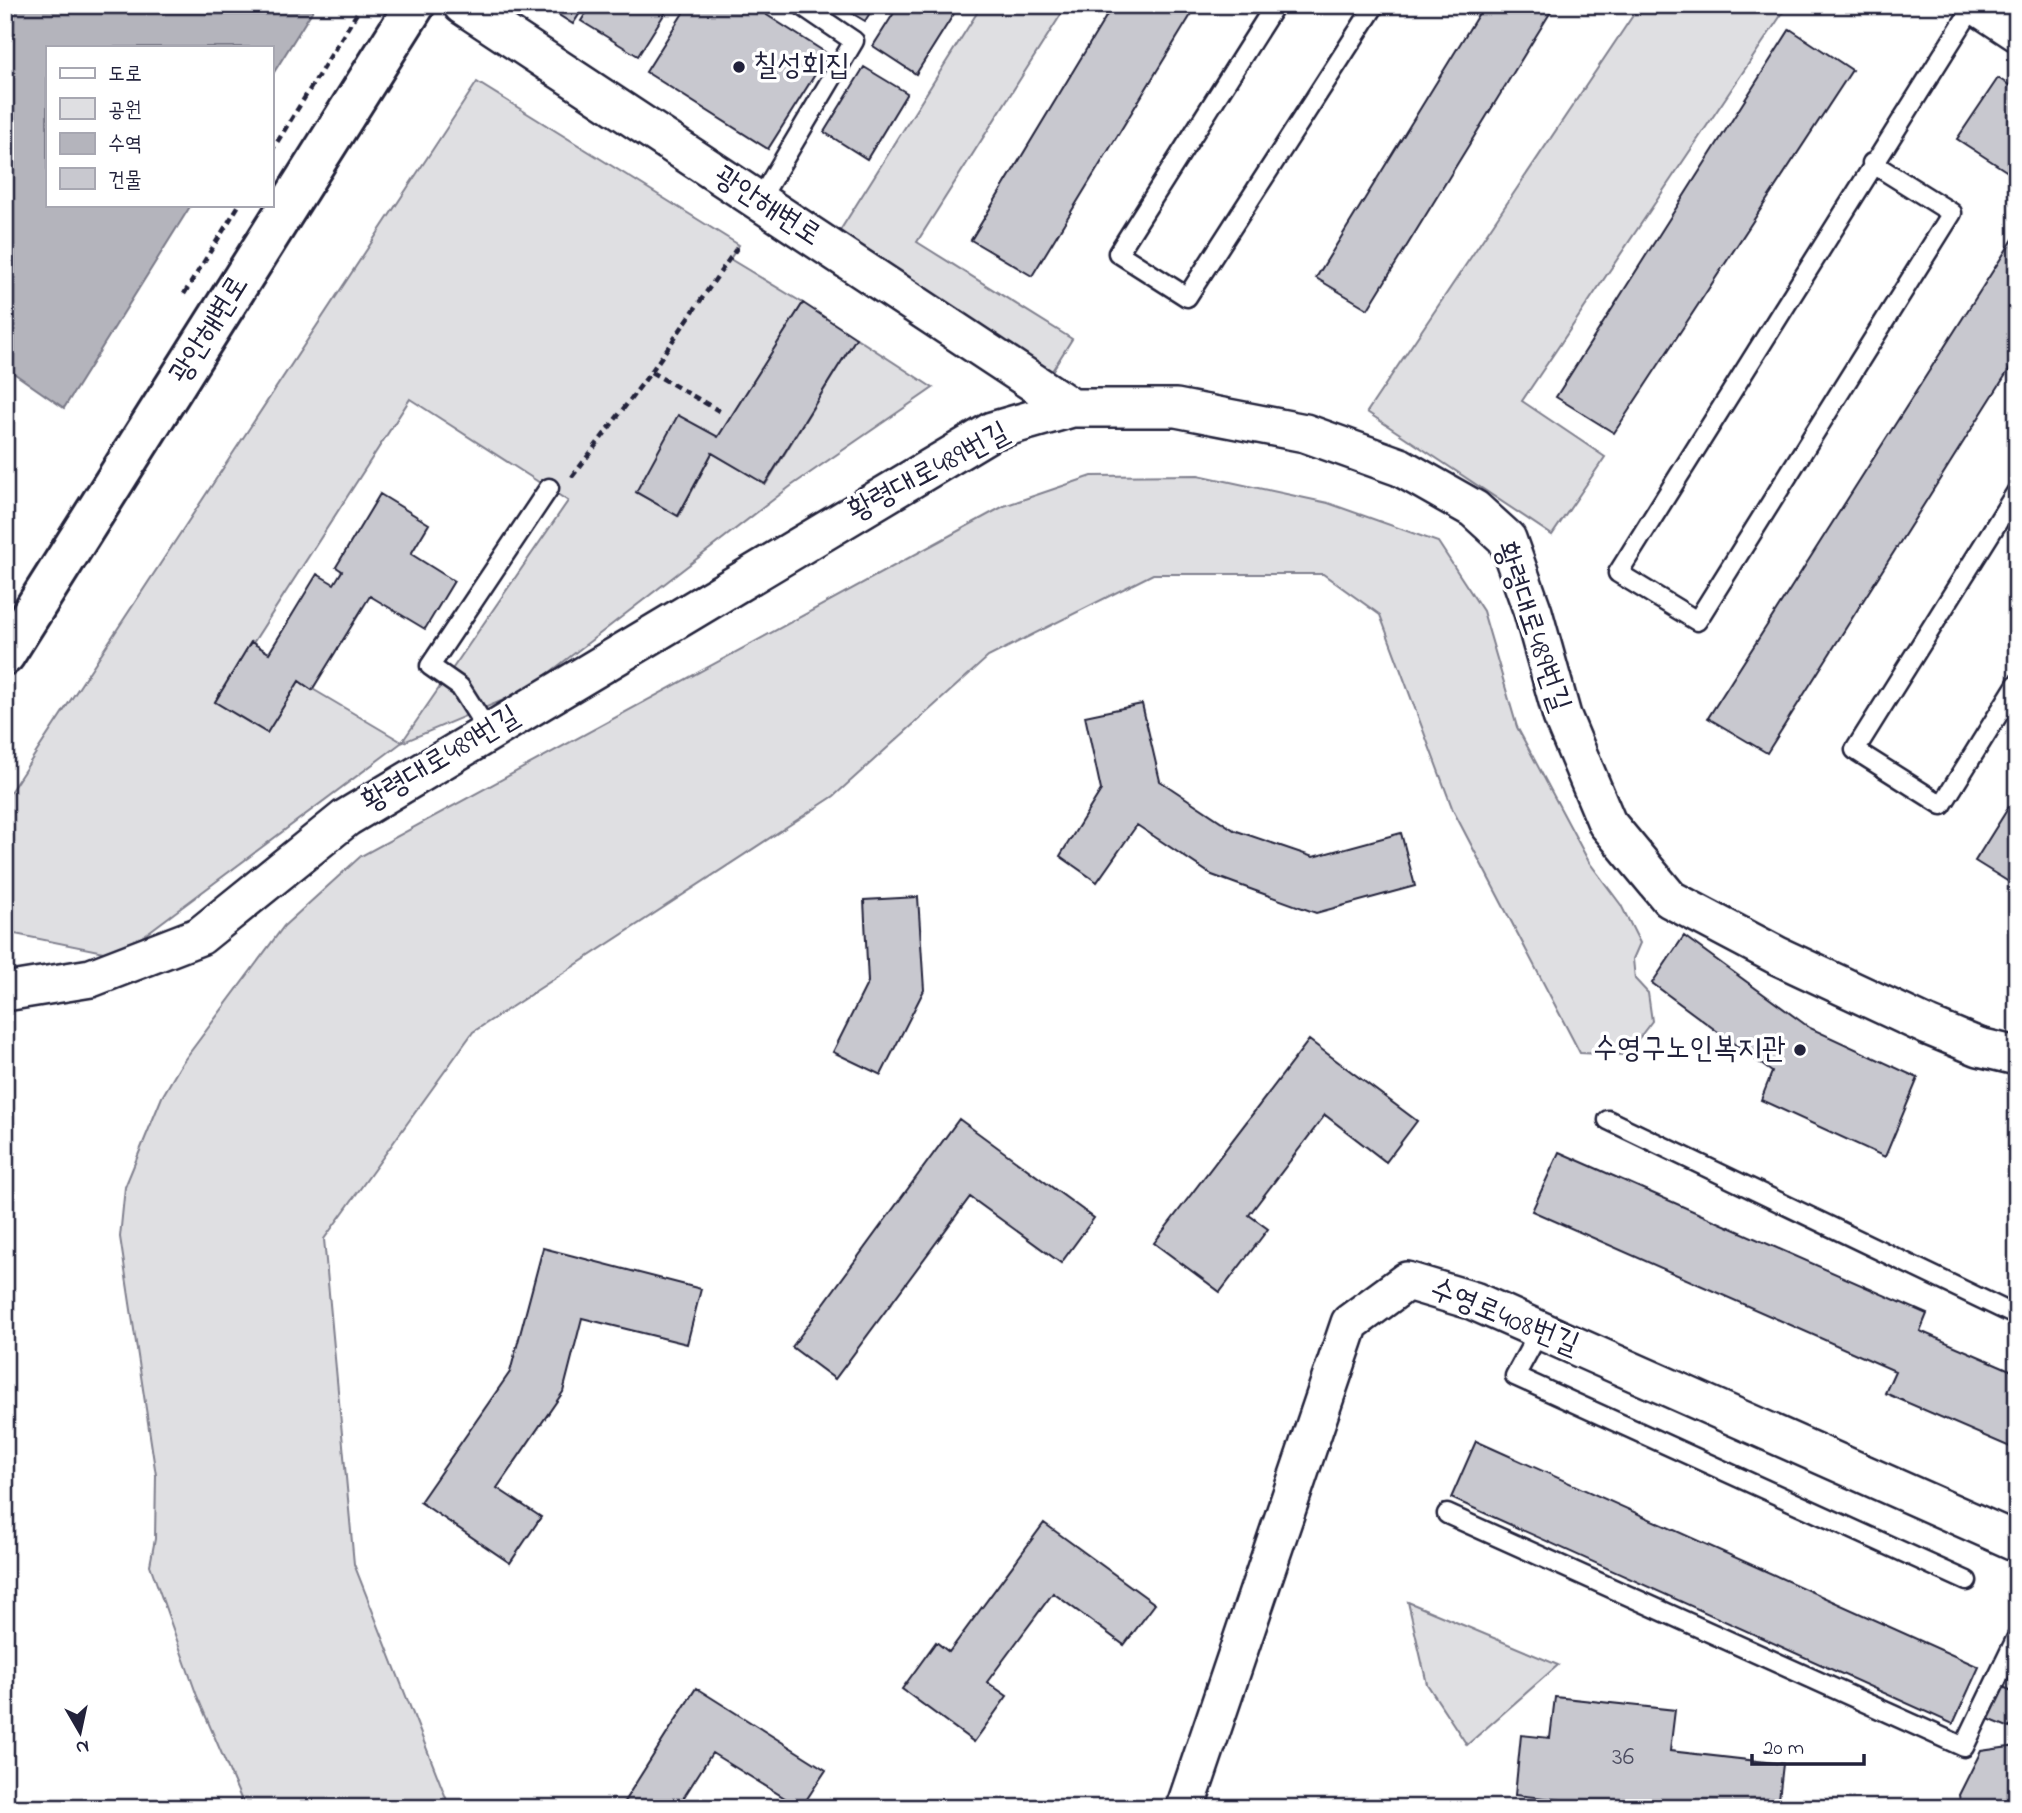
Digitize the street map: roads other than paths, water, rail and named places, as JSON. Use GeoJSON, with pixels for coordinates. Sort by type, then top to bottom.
{"type":"FeatureCollection","features":[{"type":"Feature","properties":{"kind":"main road","name":"광안해변로"},"geometry":{"type":"LineString","coordinates":[[5,655],[415,5]]}},
{"type":"Feature","properties":{"kind":"street","name":"광안해변로"},"geometry":{"type":"LineString","coordinates":[[462,5],[1072,408]]}},
{"type":"Feature","properties":{"kind":"street"},"geometry":{"type":"LineString","coordinates":[[1975,5],[2017,32]]}},
{"type":"Feature","properties":{"kind":"street","name":"황령대로489번길"},"geometry":{"type":"LineString","coordinates":[[5,992],[91,978],[200,936],[345,818],[992,432],[1072,408],[1176,408],[1305,433],[1400,467],[1474,509],[1507,539],[1533,612],[1562,716],[1607,823],[1670,899],[1778,956],[1928,1026],[1979,1047],[2017,1056]]}},
{"type":"Feature","properties":{"kind":"street","name":"수영로408번길"},"geometry":{"type":"LineString","coordinates":[[1185,1808],[1350,1323],[1408,1281],[1474,1301],[2017,1542]]}},
{"type":"Feature","properties":{"kind":"lane"},"geometry":{"type":"LineString","coordinates":[[759,201],[854,41],[801,5]]}},
{"type":"Feature","properties":{"kind":"lane"},"geometry":{"type":"LineString","coordinates":[[1275,5],[1118,253],[1187,297],[1374,5]]}},
{"type":"Feature","properties":{"kind":"lane"},"geometry":{"type":"LineString","coordinates":[[1872,163],[1952,213],[1696,621],[1618,573],[1872,163],[1975,5]]}},
{"type":"Feature","properties":{"kind":"lane"},"geometry":{"type":"LineString","coordinates":[[488,731],[460,687],[430,666],[549,488]]}},
{"type":"Feature","properties":{"kind":"lane"},"geometry":{"type":"LineString","coordinates":[[2017,491],[1855,750],[1942,805],[2017,684]]}},
{"type":"Feature","properties":{"kind":"lane"},"geometry":{"type":"LineString","coordinates":[[1608,1120],[2017,1316]]}},
{"type":"Feature","properties":{"kind":"lane"},"geometry":{"type":"LineString","coordinates":[[1539,1330],[1516,1376],[1967,1581]]}},
{"type":"Feature","properties":{"kind":"lane"},"geometry":{"type":"LineString","coordinates":[[1447,1514],[1964,1747],[2017,1637]]}},
{"type":"Feature","properties":{"kind":"water"},"geometry":{"type":"Polygon","coordinates":[[[5,5],[316,5],[273,74],[273,46],[46,46],[46,206],[190,206],[64,408],[5,367],[5,5]]]}},
{"type":"Feature","properties":{"kind":"place","name":"칠성회집"},"geometry":{"type":"Point","coordinates":[739,67]}},
{"type":"Feature","properties":{"kind":"place","name":"수영구노인복지관"},"geometry":{"type":"Point","coordinates":[1800,1050]}}]}
